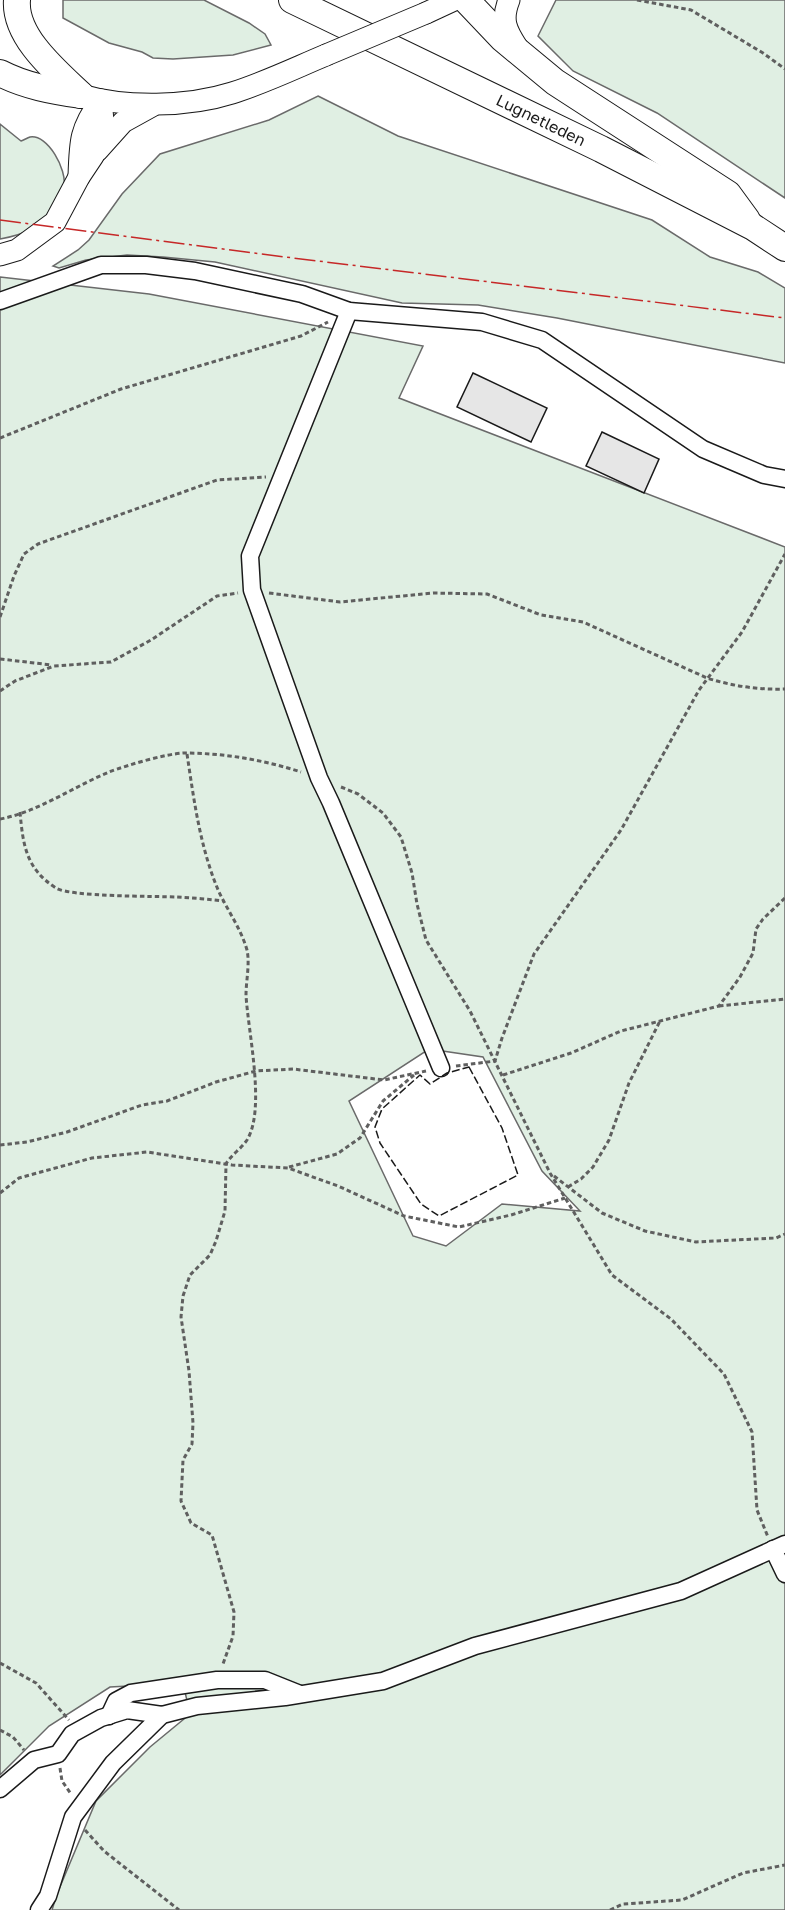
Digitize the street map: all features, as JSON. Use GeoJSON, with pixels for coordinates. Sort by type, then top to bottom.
{"type":"FeatureCollection","features":[{"type":"Feature","properties":{"kind":"highway"},"geometry":{"type":"LineString","coordinates":[[17,0],[16,7],[28,39],[45,60],[91,98]]}},
{"type":"Feature","properties":{"kind":"highway","name":"Lugnetleden"},"geometry":{"type":"LineString","coordinates":[[292,0],[590,143],[753,227],[785,249]]}},
{"type":"Feature","properties":{"kind":"highway"},"geometry":{"type":"LineString","coordinates":[[466,0],[503,39],[564,88],[728,195],[753,227]]}},
{"type":"Feature","properties":{"kind":"highway"},"geometry":{"type":"LineString","coordinates":[[0,72],[10,78],[50,91],[91,98]]}},
{"type":"Feature","properties":{"kind":"main road"},"geometry":{"type":"LineString","coordinates":[[91,98],[152,106],[231,94],[454,0]]}},
{"type":"Feature","properties":{"kind":"main road"},"geometry":{"type":"LineString","coordinates":[[509,0],[504,13],[507,31],[522,55]]}},
{"type":"Feature","properties":{"kind":"main road"},"geometry":{"type":"LineString","coordinates":[[91,98],[103,121],[93,156]]}},
{"type":"Feature","properties":{"kind":"main road"},"geometry":{"type":"LineString","coordinates":[[79,177],[80,148],[91,98]]}},
{"type":"Feature","properties":{"kind":"main road"},"geometry":{"type":"LineString","coordinates":[[0,255],[17,250],[56,222],[79,177],[93,156],[123,122],[152,106]]}},
{"type":"Feature","properties":{"kind":"street"},"geometry":{"type":"LineString","coordinates":[[0,301],[101,265],[146,265],[195,271],[302,294],[349,310],[482,322],[542,340],[703,449],[764,475],[785,479]]}},
{"type":"Feature","properties":{"kind":"street"},"geometry":{"type":"LineString","coordinates":[[349,310],[250,556],[252,590],[319,778],[332,803],[441,1068]]}},
{"type":"Feature","properties":{"kind":"street"},"geometry":{"type":"LineString","coordinates":[[0,1789],[34,1760],[58,1754],[72,1734],[78,1730],[101,1718],[127,1710],[162,1715],[197,1706],[301,1694],[383,1681],[475,1646],[681,1591],[779,1547],[785,1574]]}},
{"type":"Feature","properties":{"kind":"street"},"geometry":{"type":"LineString","coordinates":[[109,1716],[116,1701],[131,1693],[217,1680],[265,1680],[301,1694]]}},
{"type":"Feature","properties":{"kind":"street"},"geometry":{"type":"LineString","coordinates":[[39,1910],[48,1896],[77,1812],[113,1763],[162,1715]]}},
{"type":"Feature","properties":{"kind":"path"},"geometry":{"type":"LineString","coordinates":[[637,0],[691,10],[763,53],[785,69]]}},
{"type":"Feature","properties":{"kind":"path"},"geometry":{"type":"LineString","coordinates":[[0,438],[121,389],[301,336],[349,310]]}},
{"type":"Feature","properties":{"kind":"path"},"geometry":{"type":"LineString","coordinates":[[0,617],[24,554],[38,543],[217,480],[283,476]]}},
{"type":"Feature","properties":{"kind":"path"},"geometry":{"type":"LineString","coordinates":[[495,1061],[534,954],[621,830],[706,678],[742,632],[785,554]]}},
{"type":"Feature","properties":{"kind":"path"},"geometry":{"type":"LineString","coordinates":[[0,658],[54,666],[111,662],[151,640],[217,596],[252,590],[340,602],[433,593],[487,594],[541,615],[583,622],[724,684],[771,689],[785,688]]}},
{"type":"Feature","properties":{"kind":"path"},"geometry":{"type":"LineString","coordinates":[[0,691],[15,681],[54,666]]}},
{"type":"Feature","properties":{"kind":"path"},"geometry":{"type":"LineString","coordinates":[[187,754],[202,838],[219,891],[237,925],[247,951],[246,994],[256,1071],[253,1123],[247,1140],[226,1164],[225,1211],[210,1255],[190,1275],[183,1296],[181,1317],[189,1371],[193,1423],[192,1444],[183,1460],[181,1501],[191,1523],[212,1535],[234,1612],[233,1636],[217,1680]]}},
{"type":"Feature","properties":{"kind":"path"},"geometry":{"type":"LineString","coordinates":[[0,819],[37,806],[110,772],[146,760],[187,754],[237,757],[279,765],[358,794],[383,813],[400,837],[412,873],[426,940],[470,1011],[550,1173],[565,1198],[612,1275],[670,1319],[724,1374],[752,1432],[758,1510],[779,1547]]}},
{"type":"Feature","properties":{"kind":"path"},"geometry":{"type":"LineString","coordinates":[[20,812],[26,855],[40,876],[59,890],[224,901]]}},
{"type":"Feature","properties":{"kind":"path"},"geometry":{"type":"LineString","coordinates":[[719,1006],[740,977],[753,953],[756,929],[785,898]]}},
{"type":"Feature","properties":{"kind":"path"},"geometry":{"type":"LineString","coordinates":[[503,1075],[571,1053],[621,1031],[660,1020],[719,1006],[785,999]]}},
{"type":"Feature","properties":{"kind":"path"},"geometry":{"type":"LineString","coordinates":[[568,1187],[581,1179],[593,1167],[609,1140],[629,1083],[660,1020]]}},
{"type":"Feature","properties":{"kind":"path"},"geometry":{"type":"LineString","coordinates":[[0,1145],[27,1142],[67,1132],[142,1105],[167,1101],[216,1082],[256,1071],[293,1069],[384,1080],[441,1068],[495,1061]]}},
{"type":"Feature","properties":{"kind":"path"},"geometry":{"type":"LineString","coordinates":[[288,1168],[337,1154],[360,1138],[383,1101],[416,1073]]}},
{"type":"Feature","properties":{"kind":"path"},"geometry":{"type":"LineString","coordinates":[[0,1193],[19,1178],[92,1158],[147,1152],[226,1164],[288,1168],[338,1186],[404,1216],[459,1227],[511,1215],[565,1198]]}},
{"type":"Feature","properties":{"kind":"path"},"geometry":{"type":"LineString","coordinates":[[550,1173],[602,1213],[645,1231],[696,1242],[776,1238],[785,1234]]}},
{"type":"Feature","properties":{"kind":"path"},"geometry":{"type":"LineString","coordinates":[[0,1663],[36,1683],[78,1730]]}},
{"type":"Feature","properties":{"kind":"path"},"geometry":{"type":"LineString","coordinates":[[0,1730],[13,1737],[34,1760]]}},
{"type":"Feature","properties":{"kind":"path"},"geometry":{"type":"LineString","coordinates":[[58,1754],[62,1781],[77,1812],[104,1851],[179,1910]]}},
{"type":"Feature","properties":{"kind":"path"},"geometry":{"type":"LineString","coordinates":[[610,1910],[623,1904],[682,1900],[743,1873],[785,1865]]}},
{"type":"Feature","properties":{"kind":"green space"},"geometry":{"type":"Polygon","coordinates":[[[63,0],[204,0],[249,23],[265,34],[271,45],[233,55],[153,58],[142,52],[109,43],[63,18],[63,0]]]}},
{"type":"Feature","properties":{"kind":"green space"},"geometry":{"type":"Polygon","coordinates":[[[556,0],[785,0],[785,198],[657,113],[573,71],[538,36],[556,0]]]}},
{"type":"Feature","properties":{"kind":"green space"},"geometry":{"type":"Polygon","coordinates":[[[318,96],[398,136],[652,220],[710,257],[758,272],[785,288],[785,363],[557,318],[478,305],[402,303],[215,262],[127,255],[86,260],[59,268],[53,266],[89,240],[122,194],[160,154],[269,120],[318,96]]]}},
{"type":"Feature","properties":{"kind":"green space"},"geometry":{"type":"Polygon","coordinates":[[[0,124],[21,141],[30,137],[43,141],[55,154],[64,179],[60,197],[43,220],[25,232],[0,239],[0,124]]]}},
{"type":"Feature","properties":{"kind":"green space"},"geometry":{"type":"Polygon","coordinates":[[[0,277],[149,294],[423,346],[399,398],[785,547],[785,1910],[52,1910],[96,1801],[150,1747],[190,1714],[183,1683],[110,1687],[49,1726],[0,1775],[0,277]],[[429,1049],[349,1101],[413,1236],[446,1246],[502,1204],[580,1211],[542,1171],[483,1057],[429,1049]]]}},
{"type":"Feature","properties":{"kind":"building"},"geometry":{"type":"Polygon","coordinates":[[[473,373],[547,408],[531,442],[457,407],[473,373]]]}},
{"type":"Feature","properties":{"kind":"building"},"geometry":{"type":"Polygon","coordinates":[[[602,432],[659,459],[644,493],[586,466],[602,432]]]}},
{"type":"Feature","properties":{"kind":"fence"},"geometry":{"type":"LineString","coordinates":[[469,1067],[502,1128],[518,1175],[439,1216],[421,1204],[380,1143],[375,1127],[382,1109],[420,1075],[430,1084],[447,1073],[469,1067]]}},
{"type":"Feature","properties":{"kind":"power"},"geometry":{"type":"LineString","coordinates":[[0,220],[785,318]]}}]}
